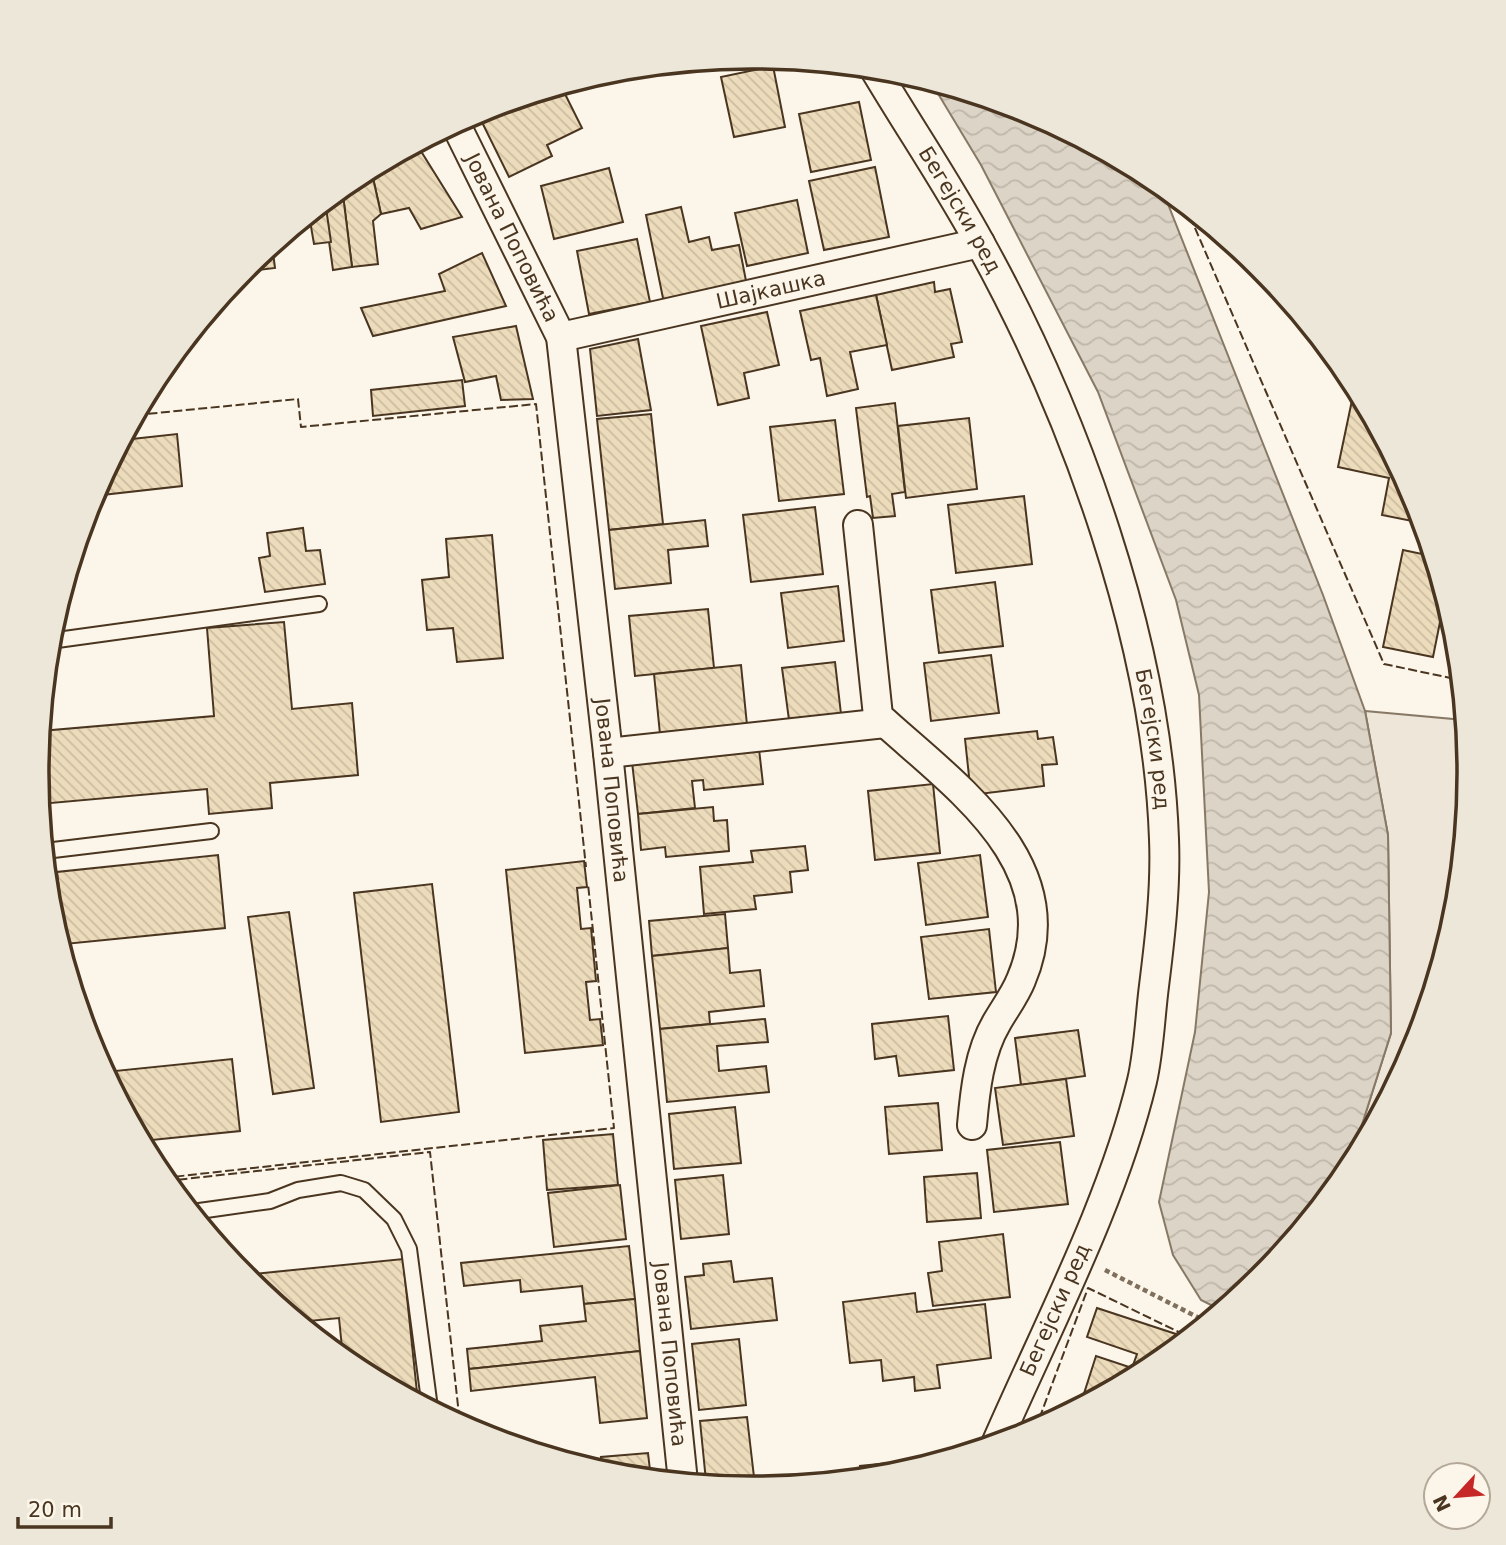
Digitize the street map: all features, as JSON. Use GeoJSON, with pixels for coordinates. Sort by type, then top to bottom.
{"type":"FeatureCollection","features":[{"type":"Feature","properties":{"kind":"street","name":"Бегејски ред"},"geometry":{"type":"LineString","coordinates":[[882,81],[981,243],[1035,350],[1080,457],[1112,556],[1143,672],[1158,765],[1163,867],[1159,944],[1142,1079],[1112,1178],[1002,1430]]}},
{"type":"Feature","properties":{"kind":"street","name":"Јована Поповића"},"geometry":{"type":"LineString","coordinates":[[460,133],[561,337],[608,753],[682,1472]]}},
{"type":"Feature","properties":{"kind":"street","name":"Шајкашка"},"geometry":{"type":"LineString","coordinates":[[561,337],[981,243]]}},
{"type":"Feature","properties":{"kind":"street"},"geometry":{"type":"LineString","coordinates":[[858,525],[878,716],[995,825],[1017,859],[1031,895],[1034,916],[1022,979],[995,1024],[975,1084],[972,1125]]}},
{"type":"Feature","properties":{"kind":"street"},"geometry":{"type":"LineString","coordinates":[[608,753],[885,723]]}},
{"type":"Feature","properties":{"kind":"lane"},"geometry":{"type":"LineString","coordinates":[[62,638],[319,604]]}},
{"type":"Feature","properties":{"kind":"lane"},"geometry":{"type":"LineString","coordinates":[[54,850],[211,831]]}},
{"type":"Feature","properties":{"kind":"lane"},"geometry":{"type":"LineString","coordinates":[[202,1210],[270,1200],[298,1190],[341,1183],[364,1189],[394,1219],[409,1249],[429,1397]]}},
{"type":"Feature","properties":{"kind":"path"},"geometry":{"type":"LineString","coordinates":[[1077,1258],[1198,1318]]}},
{"type":"Feature","properties":{"kind":"shaded area"},"geometry":{"type":"Polygon","coordinates":[[[1365,711],[1454,719],[1457,773],[1451,864],[1433,955],[1403,1042],[1361,1128],[1391,1033],[1388,835],[1365,711]]]}},
{"type":"Feature","properties":{"kind":"water"},"geometry":{"type":"Polygon","coordinates":[[[938,93],[1022,122],[1064,141],[1105,163],[1168,204],[1323,595],[1365,711],[1388,835],[1391,1033],[1361,1128],[1338,1164],[1282,1237],[1212,1306],[1201,1300],[1173,1255],[1159,1202],[1195,1032],[1209,892],[1199,695],[1176,600],[1098,392],[981,165],[938,93]]]}},
{"type":"Feature","properties":{"kind":"building"},"geometry":{"type":"Polygon","coordinates":[[[758,69],[774,69],[785,127],[734,137],[721,77],[758,69]]]}},
{"type":"Feature","properties":{"kind":"building"},"geometry":{"type":"Polygon","coordinates":[[[565,94],[582,128],[547,145],[552,156],[509,177],[482,123],[565,94]]]}},
{"type":"Feature","properties":{"kind":"building"},"geometry":{"type":"Polygon","coordinates":[[[859,102],[871,160],[811,172],[799,114],[859,102]]]}},
{"type":"Feature","properties":{"kind":"building"},"geometry":{"type":"Polygon","coordinates":[[[421,152],[462,217],[421,229],[409,208],[381,214],[373,180],[421,152]]]}},
{"type":"Feature","properties":{"kind":"building"},"geometry":{"type":"Polygon","coordinates":[[[875,167],[889,237],[824,250],[809,181],[875,167]]]}},
{"type":"Feature","properties":{"kind":"building"},"geometry":{"type":"Polygon","coordinates":[[[609,168],[623,222],[554,239],[541,186],[609,168]]]}},
{"type":"Feature","properties":{"kind":"building"},"geometry":{"type":"Polygon","coordinates":[[[373,180],[381,214],[373,221],[378,264],[352,267],[344,200],[373,180]]]}},
{"type":"Feature","properties":{"kind":"building"},"geometry":{"type":"Polygon","coordinates":[[[344,200],[352,267],[333,270],[327,227],[317,228],[316,220],[344,200]]]}},
{"type":"Feature","properties":{"kind":"building"},"geometry":{"type":"Polygon","coordinates":[[[797,200],[808,253],[747,266],[735,213],[797,200]]]}},
{"type":"Feature","properties":{"kind":"building"},"geometry":{"type":"Polygon","coordinates":[[[681,207],[689,242],[709,237],[712,250],[739,245],[747,286],[664,303],[646,215],[681,207]]]}},
{"type":"Feature","properties":{"kind":"building"},"geometry":{"type":"Polygon","coordinates":[[[327,212],[331,242],[314,244],[311,225],[327,212]]]}},
{"type":"Feature","properties":{"kind":"building"},"geometry":{"type":"Polygon","coordinates":[[[637,239],[650,302],[589,314],[577,251],[637,239]]]}},
{"type":"Feature","properties":{"kind":"building"},"geometry":{"type":"Polygon","coordinates":[[[482,253],[506,306],[373,336],[361,308],[445,291],[439,274],[482,253]]]}},
{"type":"Feature","properties":{"kind":"building"},"geometry":{"type":"Polygon","coordinates":[[[274,257],[275,268],[261,270],[274,257]]]}},
{"type":"Feature","properties":{"kind":"building"},"geometry":{"type":"Polygon","coordinates":[[[934,282],[935,292],[950,289],[962,342],[951,344],[954,357],[892,370],[876,295],[934,282]]]}},
{"type":"Feature","properties":{"kind":"building"},"geometry":{"type":"Polygon","coordinates":[[[876,295],[887,345],[850,352],[858,389],[827,396],[820,358],[811,360],[800,311],[876,295]]]}},
{"type":"Feature","properties":{"kind":"building"},"geometry":{"type":"Polygon","coordinates":[[[767,312],[779,365],[744,373],[749,398],[718,405],[701,326],[767,312]]]}},
{"type":"Feature","properties":{"kind":"building"},"geometry":{"type":"Polygon","coordinates":[[[516,326],[533,399],[501,400],[496,376],[465,382],[453,337],[516,326]]]}},
{"type":"Feature","properties":{"kind":"building"},"geometry":{"type":"Polygon","coordinates":[[[638,339],[651,410],[597,416],[590,349],[638,339]]]}},
{"type":"Feature","properties":{"kind":"building"},"geometry":{"type":"Polygon","coordinates":[[[462,380],[465,406],[373,416],[371,390],[462,380]]]}},
{"type":"Feature","properties":{"kind":"building"},"geometry":{"type":"Polygon","coordinates":[[[895,403],[905,492],[892,494],[895,516],[873,518],[870,496],[867,497],[856,408],[895,403]]]}},
{"type":"Feature","properties":{"kind":"building"},"geometry":{"type":"Polygon","coordinates":[[[1352,403],[1384,461],[1410,521],[1382,515],[1389,478],[1338,467],[1352,403]]]}},
{"type":"Feature","properties":{"kind":"building"},"geometry":{"type":"Polygon","coordinates":[[[651,414],[663,524],[609,530],[597,419],[651,414]]]}},
{"type":"Feature","properties":{"kind":"building"},"geometry":{"type":"Polygon","coordinates":[[[969,418],[977,489],[906,498],[898,426],[969,418]]]}},
{"type":"Feature","properties":{"kind":"building"},"geometry":{"type":"Polygon","coordinates":[[[835,420],[844,494],[779,501],[770,427],[835,420]]]}},
{"type":"Feature","properties":{"kind":"building"},"geometry":{"type":"Polygon","coordinates":[[[177,434],[182,486],[107,494],[133,439],[177,434]]]}},
{"type":"Feature","properties":{"kind":"building"},"geometry":{"type":"Polygon","coordinates":[[[1024,496],[1032,564],[956,573],[948,505],[1024,496]]]}},
{"type":"Feature","properties":{"kind":"building"},"geometry":{"type":"Polygon","coordinates":[[[815,507],[823,574],[751,582],[743,515],[815,507]]]}},
{"type":"Feature","properties":{"kind":"building"},"geometry":{"type":"Polygon","coordinates":[[[705,520],[708,546],[668,550],[671,583],[615,589],[609,530],[705,520]]]}},
{"type":"Feature","properties":{"kind":"building"},"geometry":{"type":"Polygon","coordinates":[[[303,528],[306,551],[320,550],[325,584],[265,592],[259,558],[270,556],[267,533],[303,528]]]}},
{"type":"Feature","properties":{"kind":"building"},"geometry":{"type":"Polygon","coordinates":[[[492,535],[503,658],[457,662],[453,628],[427,630],[422,580],[449,577],[446,539],[492,535]]]}},
{"type":"Feature","properties":{"kind":"building"},"geometry":{"type":"Polygon","coordinates":[[[1403,550],[1422,554],[1440,622],[1433,657],[1383,647],[1403,550]]]}},
{"type":"Feature","properties":{"kind":"building"},"geometry":{"type":"Polygon","coordinates":[[[995,582],[1003,646],[939,653],[931,590],[995,582]]]}},
{"type":"Feature","properties":{"kind":"building"},"geometry":{"type":"Polygon","coordinates":[[[838,586],[844,641],[788,648],[781,593],[838,586]]]}},
{"type":"Feature","properties":{"kind":"building"},"geometry":{"type":"Polygon","coordinates":[[[708,609],[714,668],[635,676],[629,616],[708,609]]]}},
{"type":"Feature","properties":{"kind":"building"},"geometry":{"type":"Polygon","coordinates":[[[284,622],[292,709],[352,703],[358,775],[270,783],[272,808],[209,814],[207,789],[50,803],[51,730],[214,716],[207,628],[284,622]]]}},
{"type":"Feature","properties":{"kind":"building"},"geometry":{"type":"Polygon","coordinates":[[[991,655],[999,713],[931,721],[924,663],[991,655]]]}},
{"type":"Feature","properties":{"kind":"building"},"geometry":{"type":"Polygon","coordinates":[[[835,662],[841,714],[789,720],[782,668],[835,662]]]}},
{"type":"Feature","properties":{"kind":"building"},"geometry":{"type":"Polygon","coordinates":[[[741,665],[747,725],[660,734],[654,674],[741,665]]]}},
{"type":"Feature","properties":{"kind":"building"},"geometry":{"type":"Polygon","coordinates":[[[1037,731],[1038,739],[1053,737],[1057,764],[1042,765],[1044,786],[971,795],[965,739],[1037,731]]]}},
{"type":"Feature","properties":{"kind":"building"},"geometry":{"type":"Polygon","coordinates":[[[759,749],[763,784],[704,790],[703,780],[692,781],[695,808],[638,814],[632,762],[759,749]]]}},
{"type":"Feature","properties":{"kind":"building"},"geometry":{"type":"Polygon","coordinates":[[[933,784],[940,853],[875,860],[868,791],[933,784]]]}},
{"type":"Feature","properties":{"kind":"building"},"geometry":{"type":"Polygon","coordinates":[[[713,807],[714,821],[727,820],[729,851],[666,857],[665,847],[641,850],[638,814],[713,807]]]}},
{"type":"Feature","properties":{"kind":"building"},"geometry":{"type":"Polygon","coordinates":[[[805,846],[808,870],[790,872],[792,892],[754,896],[756,909],[704,914],[700,867],[753,862],[751,851],[805,846]]]}},
{"type":"Feature","properties":{"kind":"building"},"geometry":{"type":"Polygon","coordinates":[[[218,855],[225,928],[70,943],[57,872],[218,855]]]}},
{"type":"Feature","properties":{"kind":"building"},"geometry":{"type":"Polygon","coordinates":[[[980,855],[988,917],[926,925],[918,863],[980,855]]]}},
{"type":"Feature","properties":{"kind":"building"},"geometry":{"type":"Polygon","coordinates":[[[584,861],[587,887],[577,888],[581,929],[591,928],[596,981],[586,982],[590,1020],[600,1019],[603,1045],[525,1053],[506,870],[584,861]]]}},
{"type":"Feature","properties":{"kind":"building"},"geometry":{"type":"Polygon","coordinates":[[[432,884],[459,1112],[381,1122],[354,893],[432,884]]]}},
{"type":"Feature","properties":{"kind":"building"},"geometry":{"type":"Polygon","coordinates":[[[289,912],[314,1088],[273,1094],[248,917],[289,912]]]}},
{"type":"Feature","properties":{"kind":"building"},"geometry":{"type":"Polygon","coordinates":[[[725,914],[728,948],[652,956],[649,921],[725,914]]]}},
{"type":"Feature","properties":{"kind":"building"},"geometry":{"type":"Polygon","coordinates":[[[989,929],[996,992],[929,999],[921,937],[989,929]]]}},
{"type":"Feature","properties":{"kind":"building"},"geometry":{"type":"Polygon","coordinates":[[[728,948],[730,973],[760,970],[764,1006],[709,1012],[710,1024],[660,1029],[652,956],[728,948]]]}},
{"type":"Feature","properties":{"kind":"building"},"geometry":{"type":"Polygon","coordinates":[[[948,1016],[954,1070],[899,1076],[896,1056],[875,1059],[872,1024],[948,1016]]]}},
{"type":"Feature","properties":{"kind":"building"},"geometry":{"type":"Polygon","coordinates":[[[765,1019],[768,1042],[717,1046],[719,1071],[766,1066],[769,1092],[667,1102],[660,1029],[765,1019]]]}},
{"type":"Feature","properties":{"kind":"building"},"geometry":{"type":"Polygon","coordinates":[[[1078,1030],[1085,1076],[1021,1085],[1015,1038],[1078,1030]]]}},
{"type":"Feature","properties":{"kind":"building"},"geometry":{"type":"Polygon","coordinates":[[[232,1059],[240,1131],[153,1140],[116,1071],[232,1059]]]}},
{"type":"Feature","properties":{"kind":"building"},"geometry":{"type":"Polygon","coordinates":[[[1066,1079],[1074,1136],[1003,1145],[995,1088],[1066,1079]]]}},
{"type":"Feature","properties":{"kind":"building"},"geometry":{"type":"Polygon","coordinates":[[[938,1103],[942,1150],[889,1154],[885,1107],[938,1103]]]}},
{"type":"Feature","properties":{"kind":"building"},"geometry":{"type":"Polygon","coordinates":[[[735,1107],[741,1163],[674,1169],[669,1114],[735,1107]]]}},
{"type":"Feature","properties":{"kind":"building"},"geometry":{"type":"Polygon","coordinates":[[[613,1134],[618,1185],[547,1190],[543,1140],[613,1134]]]}},
{"type":"Feature","properties":{"kind":"building"},"geometry":{"type":"Polygon","coordinates":[[[1060,1142],[1068,1204],[994,1212],[987,1150],[1060,1142]]]}},
{"type":"Feature","properties":{"kind":"building"},"geometry":{"type":"Polygon","coordinates":[[[977,1173],[981,1218],[927,1222],[924,1177],[977,1173]]]}},
{"type":"Feature","properties":{"kind":"building"},"geometry":{"type":"Polygon","coordinates":[[[723,1175],[729,1234],[681,1239],[675,1180],[723,1175]]]}},
{"type":"Feature","properties":{"kind":"building"},"geometry":{"type":"Polygon","coordinates":[[[620,1185],[626,1239],[554,1247],[548,1193],[620,1185]]]}},
{"type":"Feature","properties":{"kind":"building"},"geometry":{"type":"Polygon","coordinates":[[[1003,1234],[1010,1297],[933,1306],[928,1273],[942,1271],[939,1242],[1003,1234]]]}},
{"type":"Feature","properties":{"kind":"building"},"geometry":{"type":"Polygon","coordinates":[[[629,1246],[635,1299],[584,1304],[582,1286],[521,1292],[520,1280],[464,1286],[461,1263],[629,1246]]]}},
{"type":"Feature","properties":{"kind":"building"},"geometry":{"type":"Polygon","coordinates":[[[403,1259],[417,1390],[342,1343],[339,1318],[312,1321],[259,1273],[403,1259]]]}},
{"type":"Feature","properties":{"kind":"building"},"geometry":{"type":"Polygon","coordinates":[[[731,1261],[734,1282],[772,1278],[777,1320],[691,1329],[685,1277],[704,1275],[703,1264],[731,1261]]]}},
{"type":"Feature","properties":{"kind":"building"},"geometry":{"type":"Polygon","coordinates":[[[915,1293],[917,1312],[985,1304],[991,1358],[937,1365],[940,1388],[915,1391],[914,1377],[883,1381],[881,1360],[850,1363],[843,1302],[915,1293]]]}},
{"type":"Feature","properties":{"kind":"building"},"geometry":{"type":"Polygon","coordinates":[[[635,1299],[640,1351],[469,1369],[467,1349],[542,1341],[540,1326],[586,1321],[584,1304],[635,1299]]]}},
{"type":"Feature","properties":{"kind":"building"},"geometry":{"type":"Polygon","coordinates":[[[1097,1308],[1177,1334],[1133,1365],[1137,1354],[1087,1337],[1097,1308]]]}},
{"type":"Feature","properties":{"kind":"building"},"geometry":{"type":"Polygon","coordinates":[[[739,1339],[746,1405],[699,1410],[692,1344],[739,1339]]]}},
{"type":"Feature","properties":{"kind":"building"},"geometry":{"type":"Polygon","coordinates":[[[640,1351],[647,1418],[600,1423],[595,1377],[471,1391],[469,1369],[640,1351]]]}},
{"type":"Feature","properties":{"kind":"building"},"geometry":{"type":"Polygon","coordinates":[[[1096,1356],[1129,1367],[1084,1393],[1096,1356]]]}},
{"type":"Feature","properties":{"kind":"building"},"geometry":{"type":"Polygon","coordinates":[[[747,1417],[754,1476],[705,1475],[700,1421],[747,1417]]]}},
{"type":"Feature","properties":{"kind":"building"},"geometry":{"type":"Polygon","coordinates":[[[648,1453],[650,1468],[601,1460],[601,1457],[648,1453]]]}},
{"type":"Feature","properties":{"kind":"fence"},"geometry":{"type":"LineString","coordinates":[[1193,223],[1384,664],[1450,678]]}},
{"type":"Feature","properties":{"kind":"fence"},"geometry":{"type":"LineString","coordinates":[[147,414],[298,399],[301,427],[536,404],[586,867]]}},
{"type":"Feature","properties":{"kind":"fence"},"geometry":{"type":"LineString","coordinates":[[177,1176],[614,1128],[588,884]]}},
{"type":"Feature","properties":{"kind":"fence"},"geometry":{"type":"LineString","coordinates":[[179,1180],[430,1152],[459,1412]]}},
{"type":"Feature","properties":{"kind":"fence"},"geometry":{"type":"LineString","coordinates":[[1041,1415],[1088,1288],[1180,1333]]}}]}
